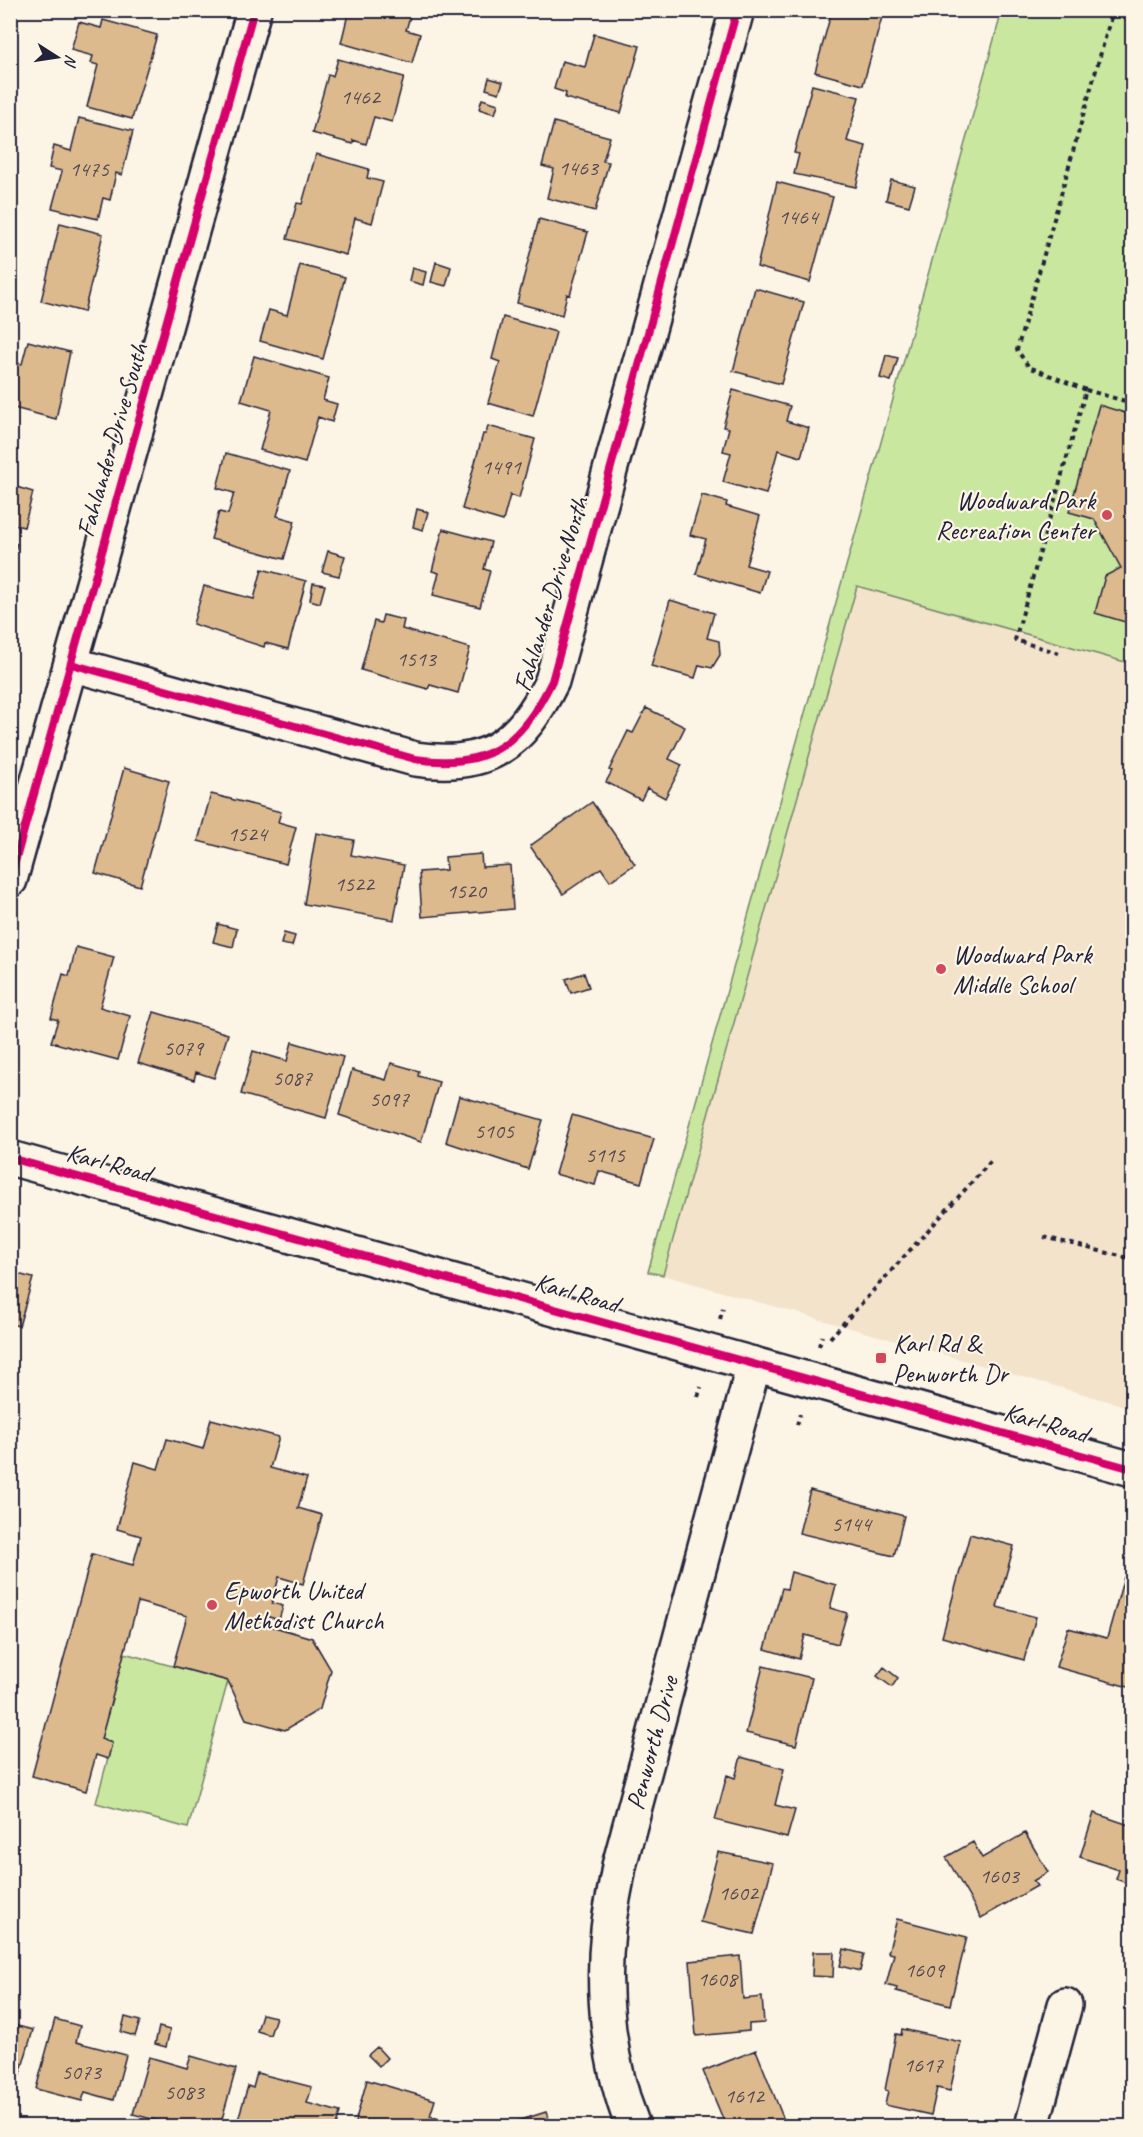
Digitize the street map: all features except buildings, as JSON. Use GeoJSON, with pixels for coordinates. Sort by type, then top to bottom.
{"type":"FeatureCollection","features":[{"type":"Feature","properties":{"kind":"street","name":"Fahlander Drive South"},"geometry":{"type":"LineString","coordinates":[[10,880],[254,10]]}},
{"type":"Feature","properties":{"kind":"street","name":"Fahlander Drive North"},"geometry":{"type":"LineString","coordinates":[[71,664],[382,750],[443,763],[473,759],[496,749],[523,731],[552,681],[736,10]]}},
{"type":"Feature","properties":{"kind":"street","name":"Karl Road"},"geometry":{"type":"LineString","coordinates":[[10,1158],[1132,1469]]}},
{"type":"Feature","properties":{"kind":"street","name":"Penworth Drive"},"geometry":{"type":"LineString","coordinates":[[633,2127],[614,2058],[606,1998],[608,1931],[619,1866],[754,1364]]}},
{"type":"Feature","properties":{"kind":"street"},"geometry":{"type":"LineString","coordinates":[[1032,2127],[1065,2005]]}},
{"type":"Feature","properties":{"kind":"path"},"geometry":{"type":"LineString","coordinates":[[1113,10],[1017,350],[1029,367],[1086,390],[1132,403]]}},
{"type":"Feature","properties":{"kind":"path"},"geometry":{"type":"LineString","coordinates":[[1059,653],[1015,640],[1086,390]]}},
{"type":"Feature","properties":{"kind":"path"},"geometry":{"type":"LineString","coordinates":[[830,1338],[993,1159]]}},
{"type":"Feature","properties":{"kind":"path"},"geometry":{"type":"LineString","coordinates":[[1044,1237],[1132,1259]]}},
{"type":"Feature","properties":{"kind":"path"},"geometry":{"type":"LineString","coordinates":[[720,1319],[723,1308]]}},
{"type":"Feature","properties":{"kind":"path"},"geometry":{"type":"LineString","coordinates":[[819,1346],[822,1336]]}},
{"type":"Feature","properties":{"kind":"path"},"geometry":{"type":"LineString","coordinates":[[698,1397],[701,1387]]}},
{"type":"Feature","properties":{"kind":"path"},"geometry":{"type":"LineString","coordinates":[[797,1425],[800,1414]]}},
{"type":"Feature","properties":{"kind":"shaded area","name":"Woodward Park Middle School"},"geometry":{"type":"Polygon","coordinates":[[[857,586],[1132,664],[1132,1408],[663,1275],[857,586]]]}},
{"type":"Feature","properties":{"kind":"green space"},"geometry":{"type":"Polygon","coordinates":[[[1002,11],[1132,11],[1132,664],[857,586],[663,1275],[648,1272],[1002,11]]]}},
{"type":"Feature","properties":{"kind":"green space"},"geometry":{"type":"Polygon","coordinates":[[[124,1653],[228,1681],[188,1828],[96,1803],[112,1743],[101,1739],[124,1653]]]}},
{"type":"Feature","properties":{"kind":"cycle path"},"geometry":{"type":"LineString","coordinates":[[10,880],[254,10]]}},
{"type":"Feature","properties":{"kind":"cycle path"},"geometry":{"type":"LineString","coordinates":[[71,664],[415,759],[441,761],[482,756],[499,748],[514,736],[528,721],[552,681],[737,10]]}},
{"type":"Feature","properties":{"kind":"cycle path"},"geometry":{"type":"LineString","coordinates":[[10,1158],[1132,1469]]}},
{"type":"Feature","properties":{"kind":"place","name":"Woodward Park Recreation Center"},"geometry":{"type":"Point","coordinates":[1107,515]}},
{"type":"Feature","properties":{"kind":"place","name":"Woodward Park Middle School"},"geometry":{"type":"Point","coordinates":[941,969]}},
{"type":"Feature","properties":{"kind":"place","name":"Karl Rd & Penworth Dr"},"geometry":{"type":"Point","coordinates":[881,1358]}},
{"type":"Feature","properties":{"kind":"place","name":"Epworth United Methodist Church"},"geometry":{"type":"Point","coordinates":[212,1605]}}]}
